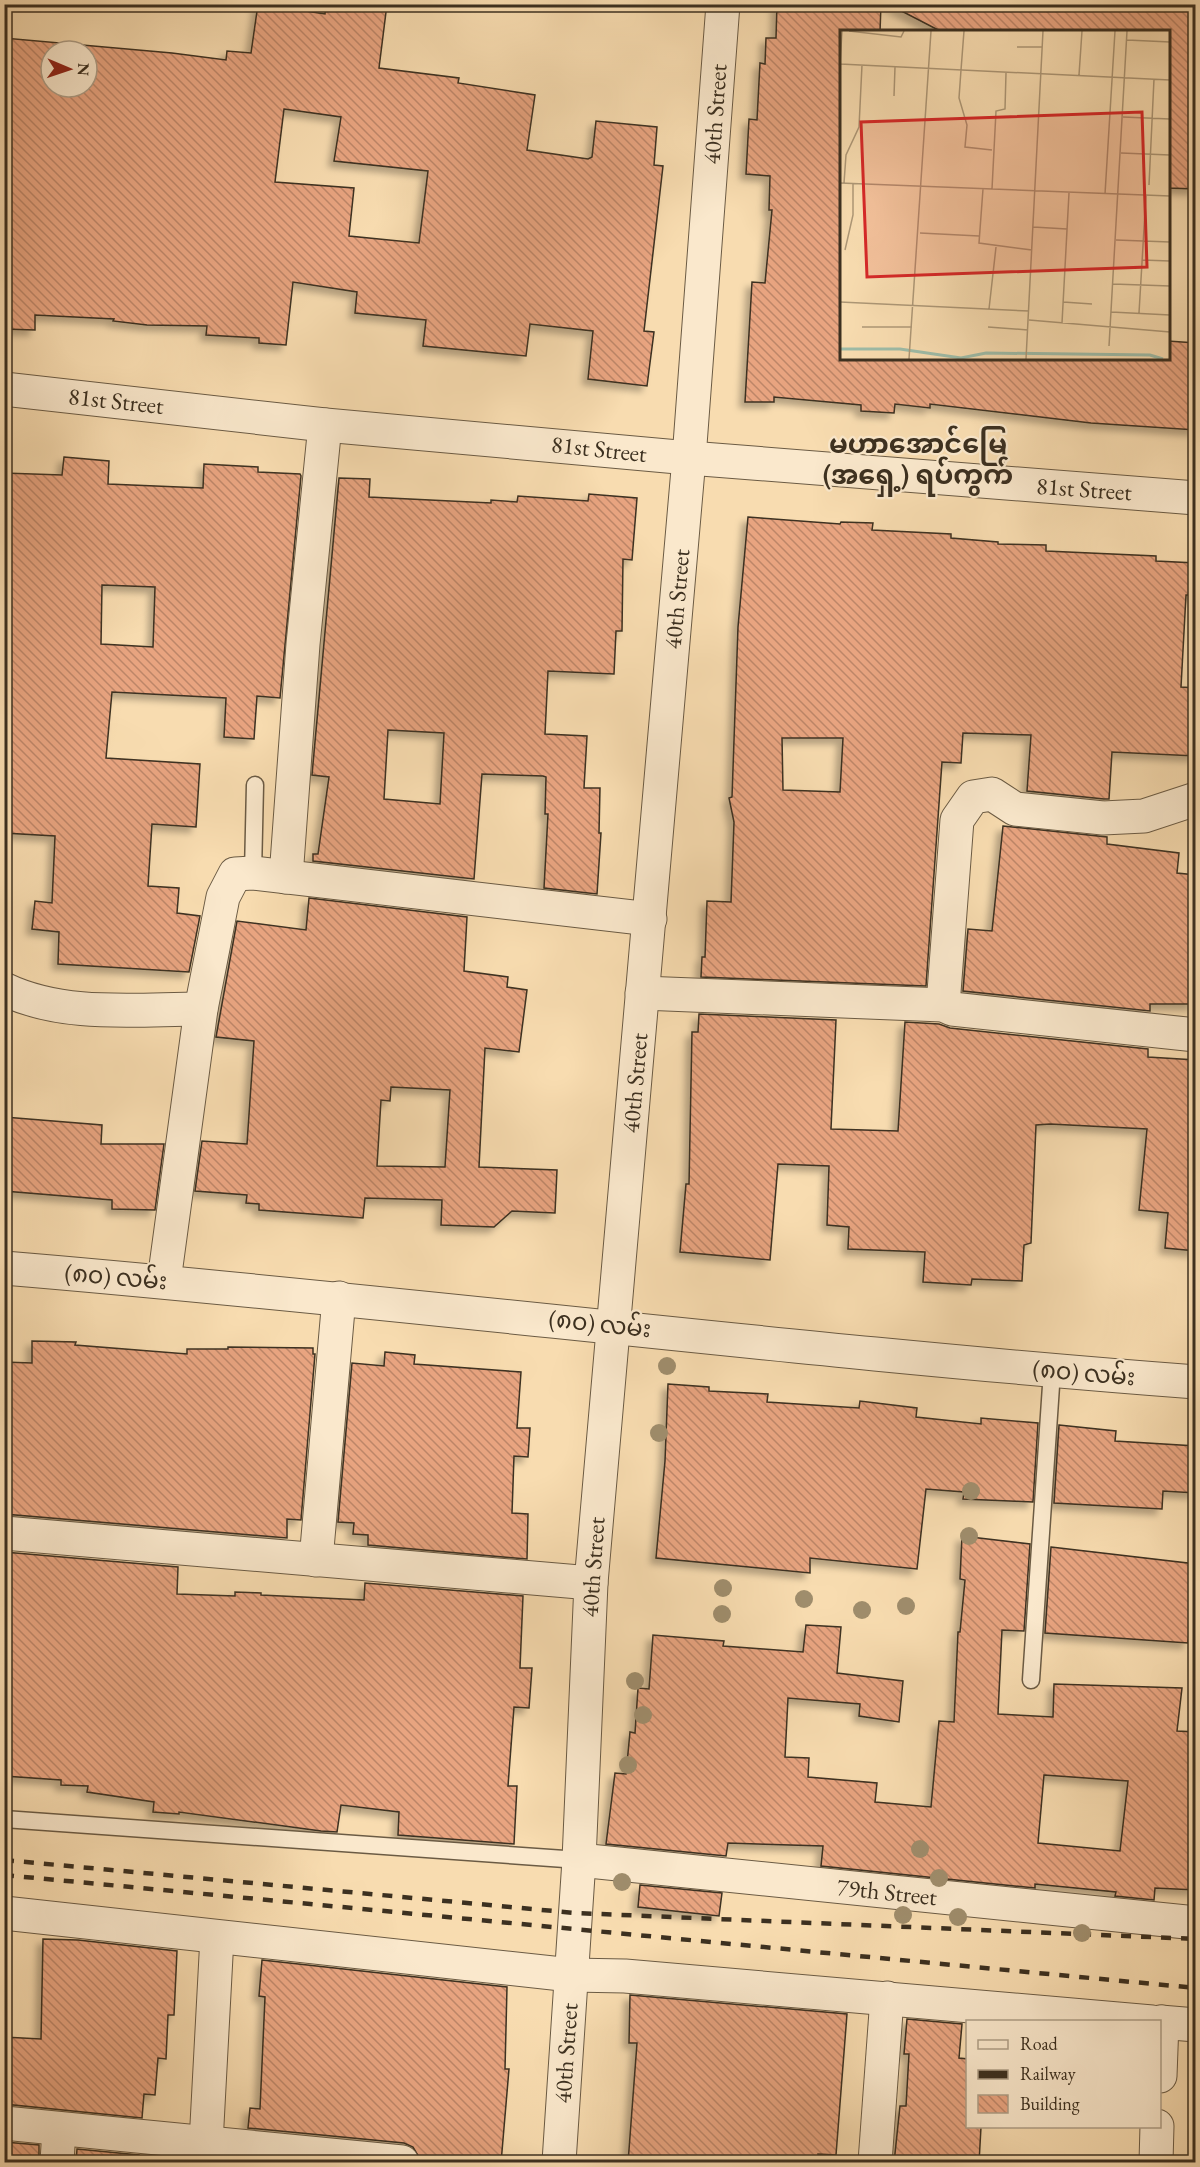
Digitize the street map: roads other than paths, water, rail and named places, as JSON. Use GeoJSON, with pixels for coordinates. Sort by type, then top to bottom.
{"type":"FeatureCollection","features":[{"type":"Feature","properties":{"kind":"street","name":"40th Street"},"geometry":{"type":"LineString","coordinates":[[559,2163],[579,1860],[591,1583],[689,458],[723,4]]}},
{"type":"Feature","properties":{"kind":"street","name":"81st Street"},"geometry":{"type":"LineString","coordinates":[[4,388],[325,424],[689,458],[1196,498]]}},
{"type":"Feature","properties":{"kind":"street"},"geometry":{"type":"LineString","coordinates":[[286,878],[303,644],[325,424]]}},
{"type":"Feature","properties":{"kind":"street"},"geometry":{"type":"LineString","coordinates":[[943,1005],[957,820],[973,797],[992,794],[1015,809],[1103,818],[1144,816],[1196,800]]}},
{"type":"Feature","properties":{"kind":"street"},"geometry":{"type":"LineString","coordinates":[[164,1281],[201,1009],[223,897],[235,874],[253,873],[650,919]]}},
{"type":"Feature","properties":{"kind":"street"},"geometry":{"type":"LineString","coordinates":[[4,989],[28,1001],[84,1009],[201,1009]]}},
{"type":"Feature","properties":{"kind":"street"},"geometry":{"type":"LineString","coordinates":[[642,993],[943,1005],[952,1009],[1196,1035]]}},
{"type":"Feature","properties":{"kind":"street","name":"(၈၀) လမ်း"},"geometry":{"type":"LineString","coordinates":[[4,1268],[339,1298],[1052,1371],[1196,1382]]}},
{"type":"Feature","properties":{"kind":"street"},"geometry":{"type":"LineString","coordinates":[[316,1560],[339,1298]]}},
{"type":"Feature","properties":{"kind":"street"},"geometry":{"type":"LineString","coordinates":[[4,1533],[591,1583]]}},
{"type":"Feature","properties":{"kind":"street","name":"79th Street"},"geometry":{"type":"LineString","coordinates":[[579,1860],[1196,1923]]}},
{"type":"Feature","properties":{"kind":"street"},"geometry":{"type":"LineString","coordinates":[[4,1913],[572,1975],[625,1976],[1135,2020]]}},
{"type":"Feature","properties":{"kind":"street"},"geometry":{"type":"LineString","coordinates":[[206,2153],[217,1937]]}},
{"type":"Feature","properties":{"kind":"street"},"geometry":{"type":"LineString","coordinates":[[875,2163],[887,1998]]}},
{"type":"Feature","properties":{"kind":"street"},"geometry":{"type":"LineString","coordinates":[[1161,2022],[1196,2025]]}},
{"type":"Feature","properties":{"kind":"street"},"geometry":{"type":"LineString","coordinates":[[4,2123],[59,2129],[206,2153],[402,2163]]}},
{"type":"Feature","properties":{"kind":"street"},"geometry":{"type":"LineString","coordinates":[[1156,2163],[1157,2128]]}},
{"type":"Feature","properties":{"kind":"street"},"geometry":{"type":"LineString","coordinates":[[57,2163],[59,2129]]}},
{"type":"Feature","properties":{"kind":"lane"},"geometry":{"type":"LineString","coordinates":[[253,873],[255,785]]}},
{"type":"Feature","properties":{"kind":"lane"},"geometry":{"type":"LineString","coordinates":[[1031,1680],[1052,1371]]}},
{"type":"Feature","properties":{"kind":"lane"},"geometry":{"type":"LineString","coordinates":[[4,1819],[579,1860]]}},
{"type":"Feature","properties":{"kind":"railway"},"geometry":{"type":"LineString","coordinates":[[4,1860],[575,1913],[1196,1939]]}},
{"type":"Feature","properties":{"kind":"railway"},"geometry":{"type":"LineString","coordinates":[[4,1875],[1196,1988]]}},
{"type":"Feature","properties":{"kind":"district","name":"မဟာအောင်မြေ (အရှေ့) ရပ်ကွက်"},"geometry":{"type":"Point","coordinates":[918,460]}}]}
